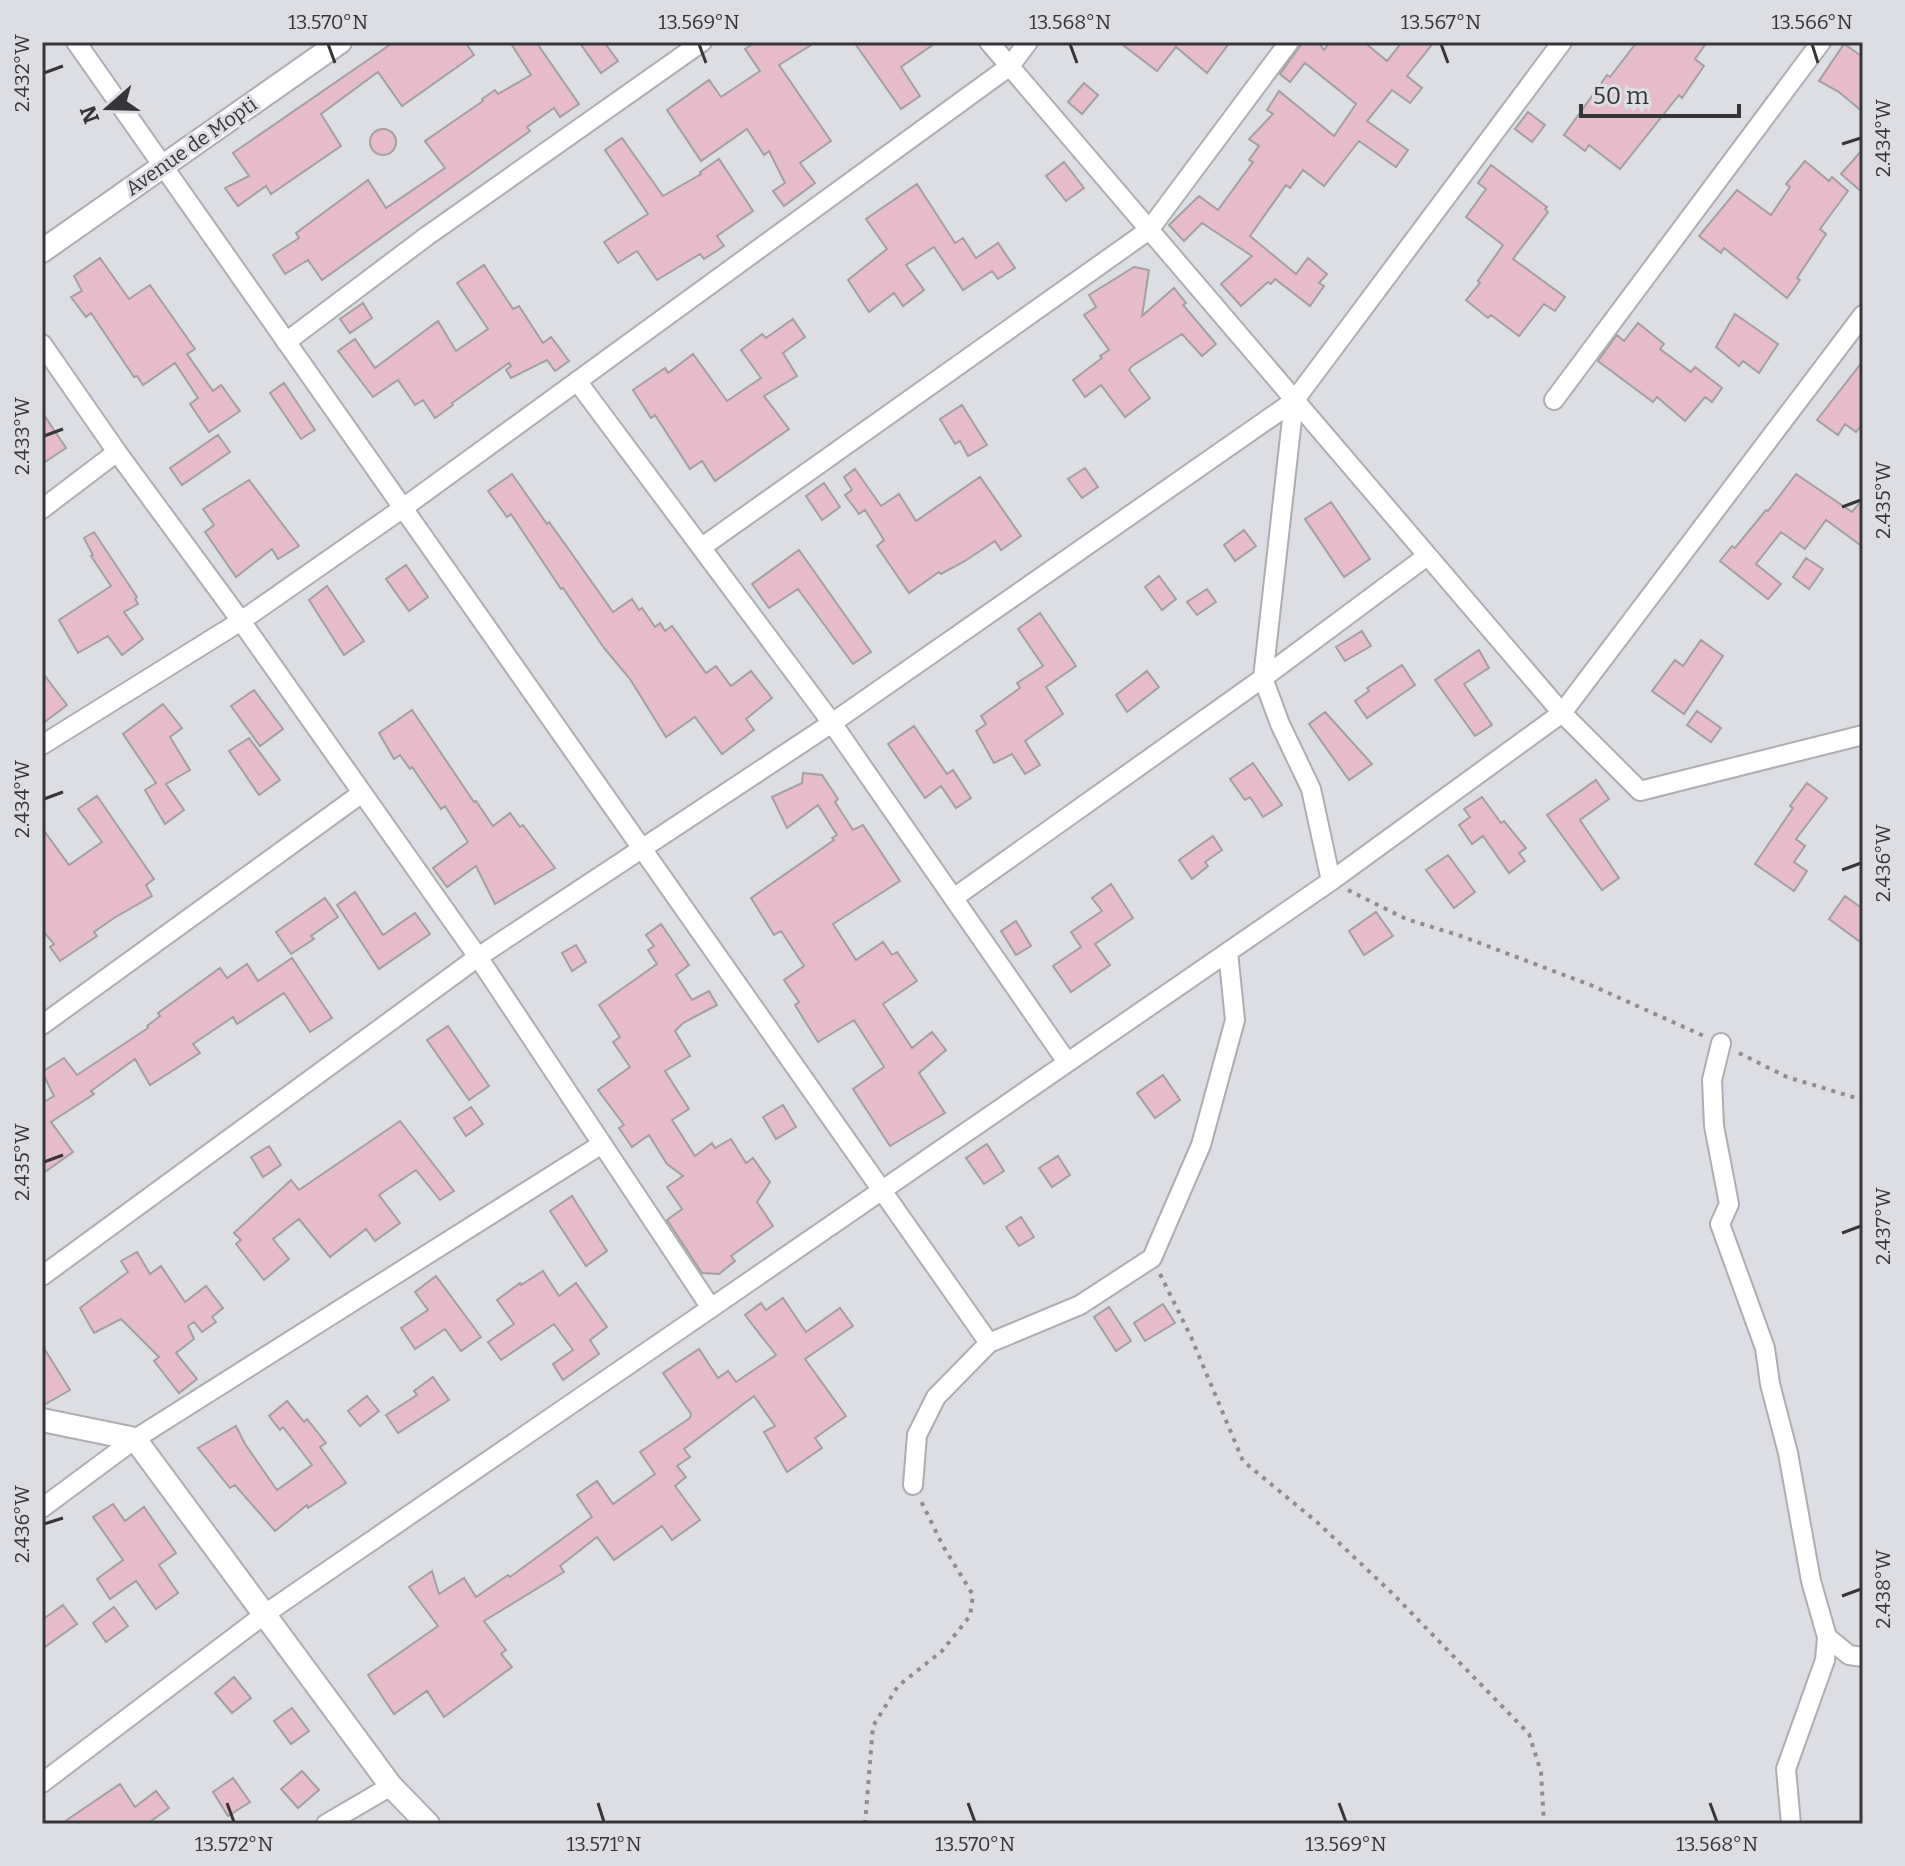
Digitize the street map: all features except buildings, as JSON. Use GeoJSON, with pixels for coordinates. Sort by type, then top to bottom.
{"type":"FeatureCollection","features":[{"type":"Feature","properties":{"kind":"street"},"geometry":{"type":"LineString","coordinates":[[76,42],[989,1343]]}},
{"type":"Feature","properties":{"kind":"street","name":"Avenue de Mopti"},"geometry":{"type":"LineString","coordinates":[[42,251],[340,42]]}},
{"type":"Feature","properties":{"kind":"street"},"geometry":{"type":"LineString","coordinates":[[286,342],[427,236],[702,42]]}},
{"type":"Feature","properties":{"kind":"street"},"geometry":{"type":"LineString","coordinates":[[989,42],[1562,713],[1640,791],[1863,735]]}},
{"type":"Feature","properties":{"kind":"street"},"geometry":{"type":"LineString","coordinates":[[42,745],[241,621],[403,508],[1010,66],[1028,42]]}},
{"type":"Feature","properties":{"kind":"street"},"geometry":{"type":"LineString","coordinates":[[702,547],[1149,230],[1289,42]]}},
{"type":"Feature","properties":{"kind":"street"},"geometry":{"type":"LineString","coordinates":[[42,1276],[478,957],[832,723],[1294,401],[1562,42]]}},
{"type":"Feature","properties":{"kind":"street"},"geometry":{"type":"LineString","coordinates":[[1554,400],[1821,42]]}},
{"type":"Feature","properties":{"kind":"street"},"geometry":{"type":"LineString","coordinates":[[42,1783],[265,1614],[1331,881],[1562,713],[1863,315]]}},
{"type":"Feature","properties":{"kind":"street"},"geometry":{"type":"LineString","coordinates":[[42,344],[478,957],[711,1308]]}},
{"type":"Feature","properties":{"kind":"street"},"geometry":{"type":"LineString","coordinates":[[577,381],[832,723],[1067,1062]]}},
{"type":"Feature","properties":{"kind":"street"},"geometry":{"type":"LineString","coordinates":[[1294,401],[1263,678],[1280,724],[1311,789],[1331,881]]}},
{"type":"Feature","properties":{"kind":"street"},"geometry":{"type":"LineString","coordinates":[[42,509],[117,452]]}},
{"type":"Feature","properties":{"kind":"street"},"geometry":{"type":"LineString","coordinates":[[955,897],[1263,678],[1427,556]]}},
{"type":"Feature","properties":{"kind":"street"},"geometry":{"type":"LineString","coordinates":[[42,1025],[362,793]]}},
{"type":"Feature","properties":{"kind":"street"},"geometry":{"type":"LineString","coordinates":[[913,1485],[917,1435],[936,1397],[989,1343],[1080,1305],[1152,1258],[1201,1145],[1235,1020],[1228,952]]}},
{"type":"Feature","properties":{"kind":"street"},"geometry":{"type":"LineString","coordinates":[[1721,1043],[1712,1080],[1714,1126],[1729,1204],[1720,1224],[1765,1348],[1811,1581],[1827,1637],[1825,1660],[1786,1769],[1791,1824]]}},
{"type":"Feature","properties":{"kind":"street"},"geometry":{"type":"LineString","coordinates":[[42,1508],[135,1439],[602,1144]]}},
{"type":"Feature","properties":{"kind":"street"},"geometry":{"type":"LineString","coordinates":[[42,1420],[135,1439],[391,1786],[428,1824]]}},
{"type":"Feature","properties":{"kind":"street"},"geometry":{"type":"LineString","coordinates":[[1827,1637],[1849,1655],[1863,1657]]}},
{"type":"Feature","properties":{"kind":"street"},"geometry":{"type":"LineString","coordinates":[[326,1824],[391,1786]]}},
{"type":"Feature","properties":{"kind":"path"},"geometry":{"type":"LineString","coordinates":[[1331,881],[1406,919],[1461,936],[1593,986],[1721,1043],[1787,1077],[1863,1100]]}},
{"type":"Feature","properties":{"kind":"path"},"geometry":{"type":"LineString","coordinates":[[1152,1258],[1191,1337],[1243,1461],[1318,1523],[1394,1595],[1529,1734],[1541,1772],[1544,1824]]}},
{"type":"Feature","properties":{"kind":"path"},"geometry":{"type":"LineString","coordinates":[[865,1824],[873,1726],[898,1686],[942,1651],[970,1616],[973,1595],[943,1546],[913,1485]]}}]}
